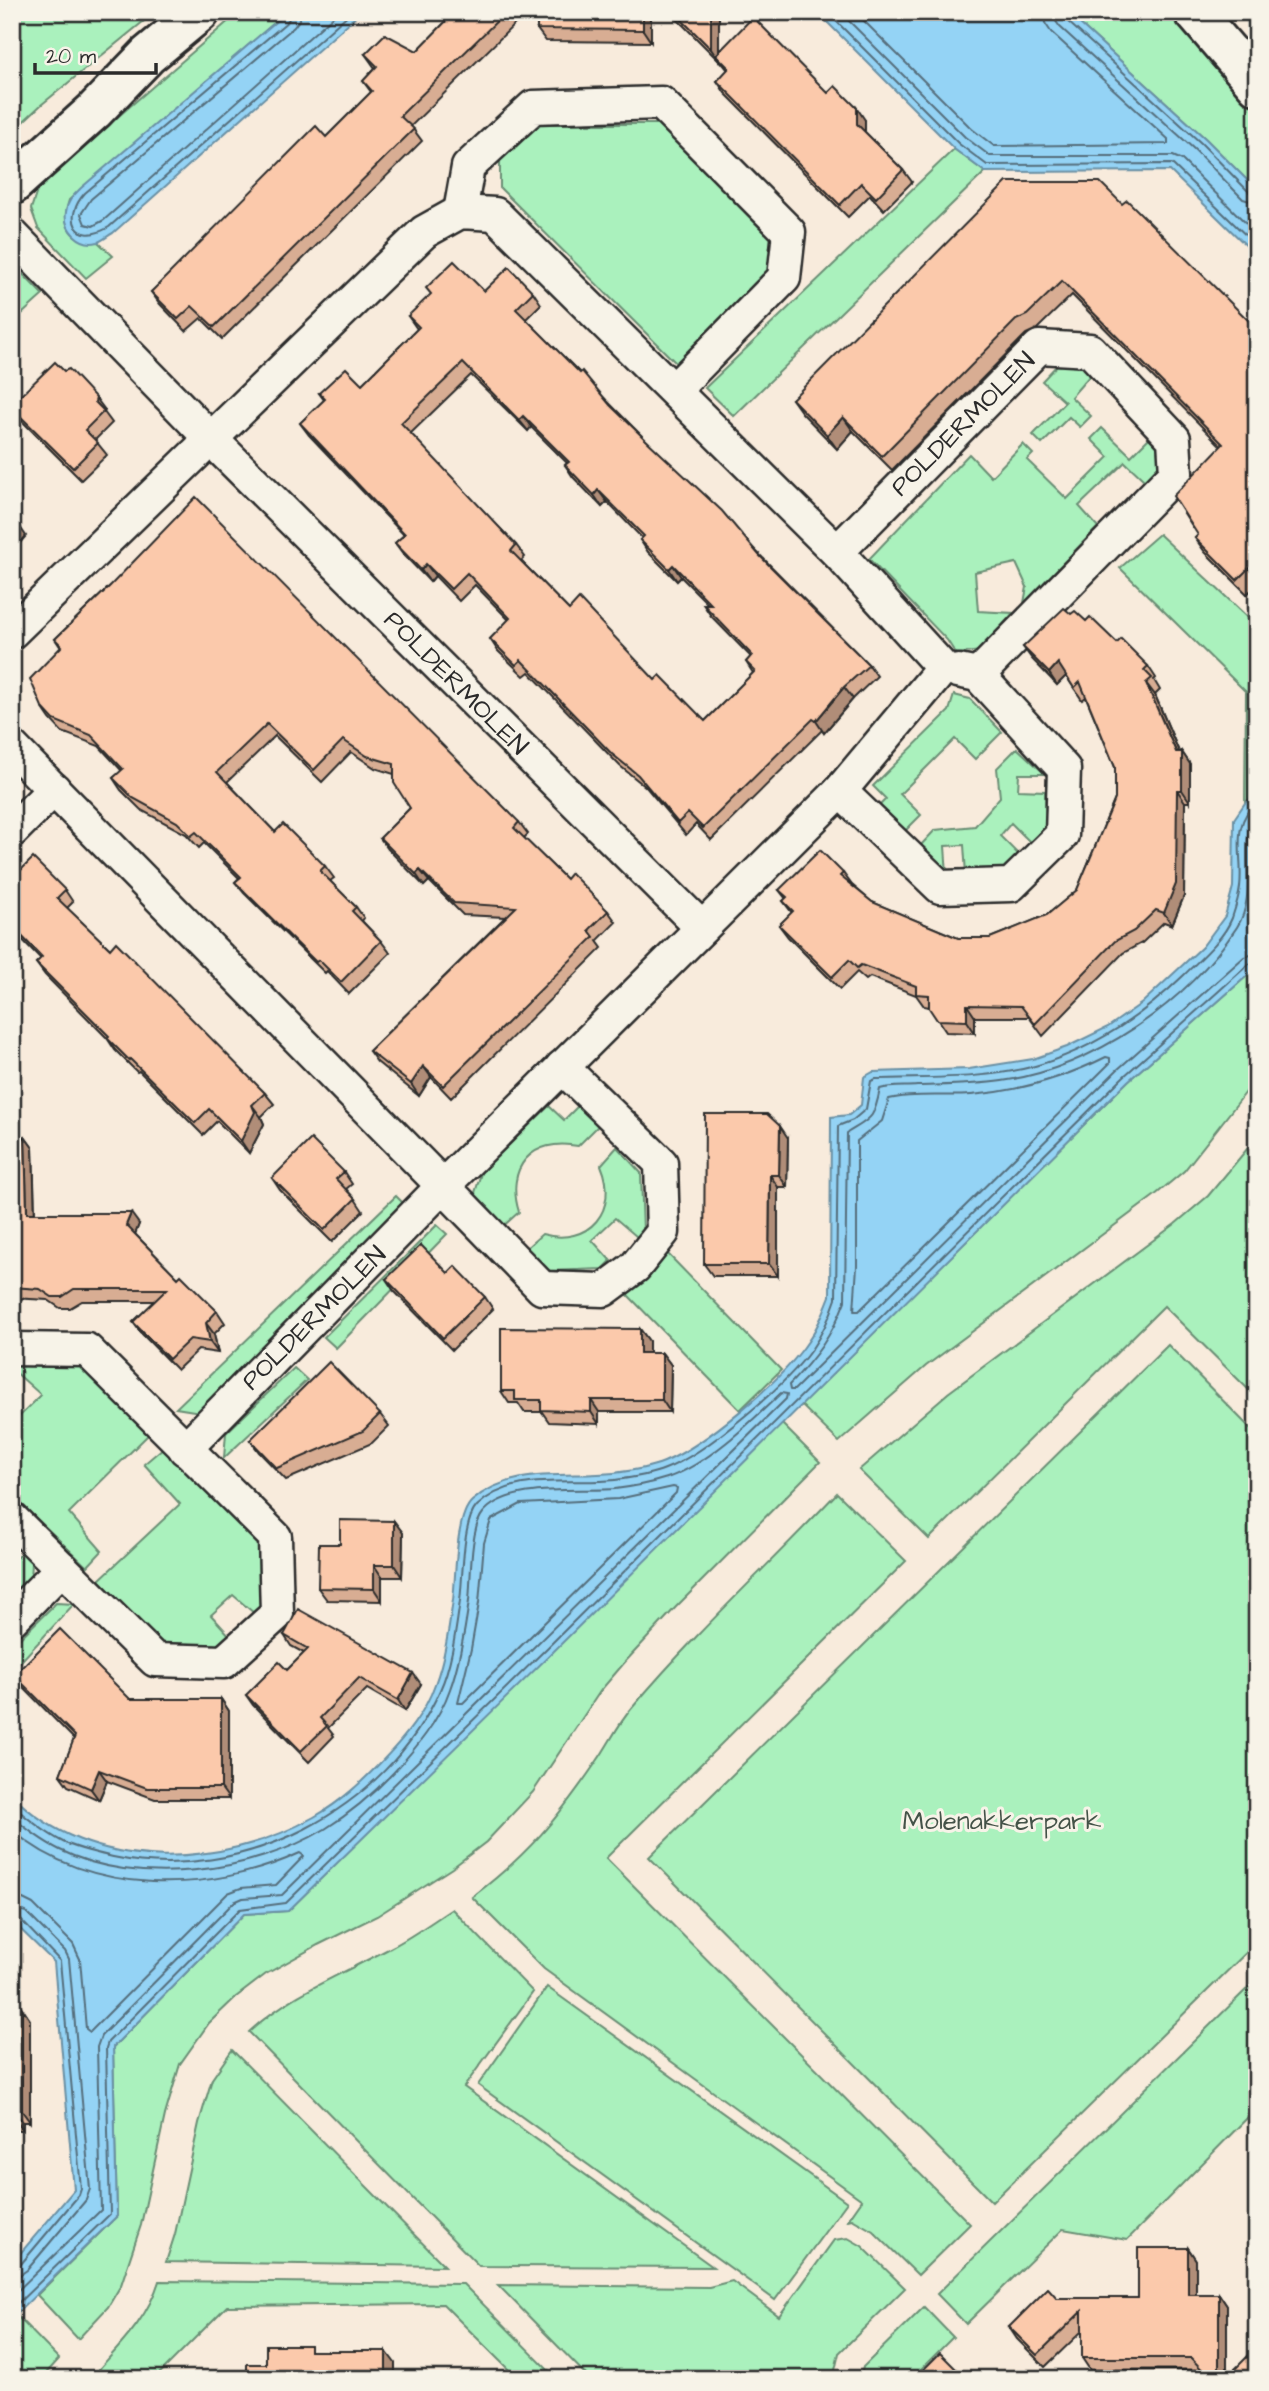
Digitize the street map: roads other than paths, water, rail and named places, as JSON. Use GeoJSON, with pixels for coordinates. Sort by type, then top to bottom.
{"type":"FeatureCollection","features":[{"type":"Feature","properties":{"kind":"street"},"geometry":{"type":"LineString","coordinates":[[12,186],[94,111],[148,55],[200,12]]}},
{"type":"Feature","properties":{"kind":"street"},"geometry":{"type":"LineString","coordinates":[[1194,12],[1257,85]]}},
{"type":"Feature","properties":{"kind":"street"},"geometry":{"type":"LineString","coordinates":[[12,153],[79,93],[148,55]]}},
{"type":"Feature","properties":{"kind":"street"},"geometry":{"type":"LineString","coordinates":[[460,212],[468,167],[533,107],[661,103],[789,232],[784,278],[674,390]]}},
{"type":"Feature","properties":{"kind":"street"},"geometry":{"type":"LineString","coordinates":[[12,632],[424,232],[460,212],[495,214],[837,552],[943,668],[978,675],[1064,769],[1062,835],[1011,885],[940,887],[840,791]]}},
{"type":"Feature","properties":{"kind":"street","name":"POLDERMOLEN"},"geometry":{"type":"LineString","coordinates":[[12,235],[211,439],[702,928]]}},
{"type":"Feature","properties":{"kind":"street","name":"POLDERMOLEN"},"geometry":{"type":"LineString","coordinates":[[837,552],[1039,347],[1090,350],[1174,439],[1176,473],[978,675]]}},
{"type":"Feature","properties":{"kind":"street","name":"POLDERMOLEN"},"geometry":{"type":"LineString","coordinates":[[185,1449],[443,1186],[840,791],[943,668]]}},
{"type":"Feature","properties":{"kind":"street"},"geometry":{"type":"LineString","coordinates":[[12,747],[542,1288],[604,1290],[635,1268],[663,1232],[661,1163],[562,1067]]}},
{"type":"Feature","properties":{"kind":"street"},"geometry":{"type":"LineString","coordinates":[[12,831],[54,789]]}},
{"type":"Feature","properties":{"kind":"street"},"geometry":{"type":"LineString","coordinates":[[12,1349],[87,1350],[275,1537],[277,1614],[224,1662],[155,1660],[12,1519]]}},
{"type":"Feature","properties":{"kind":"street"},"geometry":{"type":"LineString","coordinates":[[12,1619],[62,1569]]}},
{"type":"Feature","properties":{"kind":"water"},"geometry":{"type":"Polygon","coordinates":[[[287,12],[361,12],[113,233],[91,243],[74,235],[67,225],[66,212],[69,201],[76,193],[287,12]]]}},
{"type":"Feature","properties":{"kind":"water"},"geometry":{"type":"Polygon","coordinates":[[[817,12],[1067,12],[1206,139],[1257,190],[1257,256],[1170,171],[985,172],[954,149],[817,12]]]}},
{"type":"Feature","properties":{"kind":"water"},"geometry":{"type":"Polygon","coordinates":[[[1257,793],[1257,967],[1128,1081],[288,1911],[244,1914],[113,2047],[117,2216],[12,2318],[12,2263],[74,2190],[54,1962],[12,1921],[12,1795],[44,1821],[79,1840],[118,1851],[158,1856],[199,1854],[239,1847],[278,1834],[314,1817],[342,1798],[399,1742],[414,1724],[431,1695],[448,1632],[459,1533],[466,1509],[472,1501],[488,1490],[522,1478],[614,1473],[664,1462],[700,1442],[759,1395],[804,1347],[816,1329],[830,1296],[831,1117],[849,1115],[861,1105],[864,1077],[873,1072],[969,1069],[1033,1059],[1067,1047],[1108,1027],[1142,1003],[1202,947],[1225,916],[1233,887],[1234,819],[1245,803],[1257,793]]]}},
{"type":"Feature","properties":{"kind":"park label","name":"Molenakkerpark"},"geometry":{"type":"Point","coordinates":[1002,1821]}}]}
